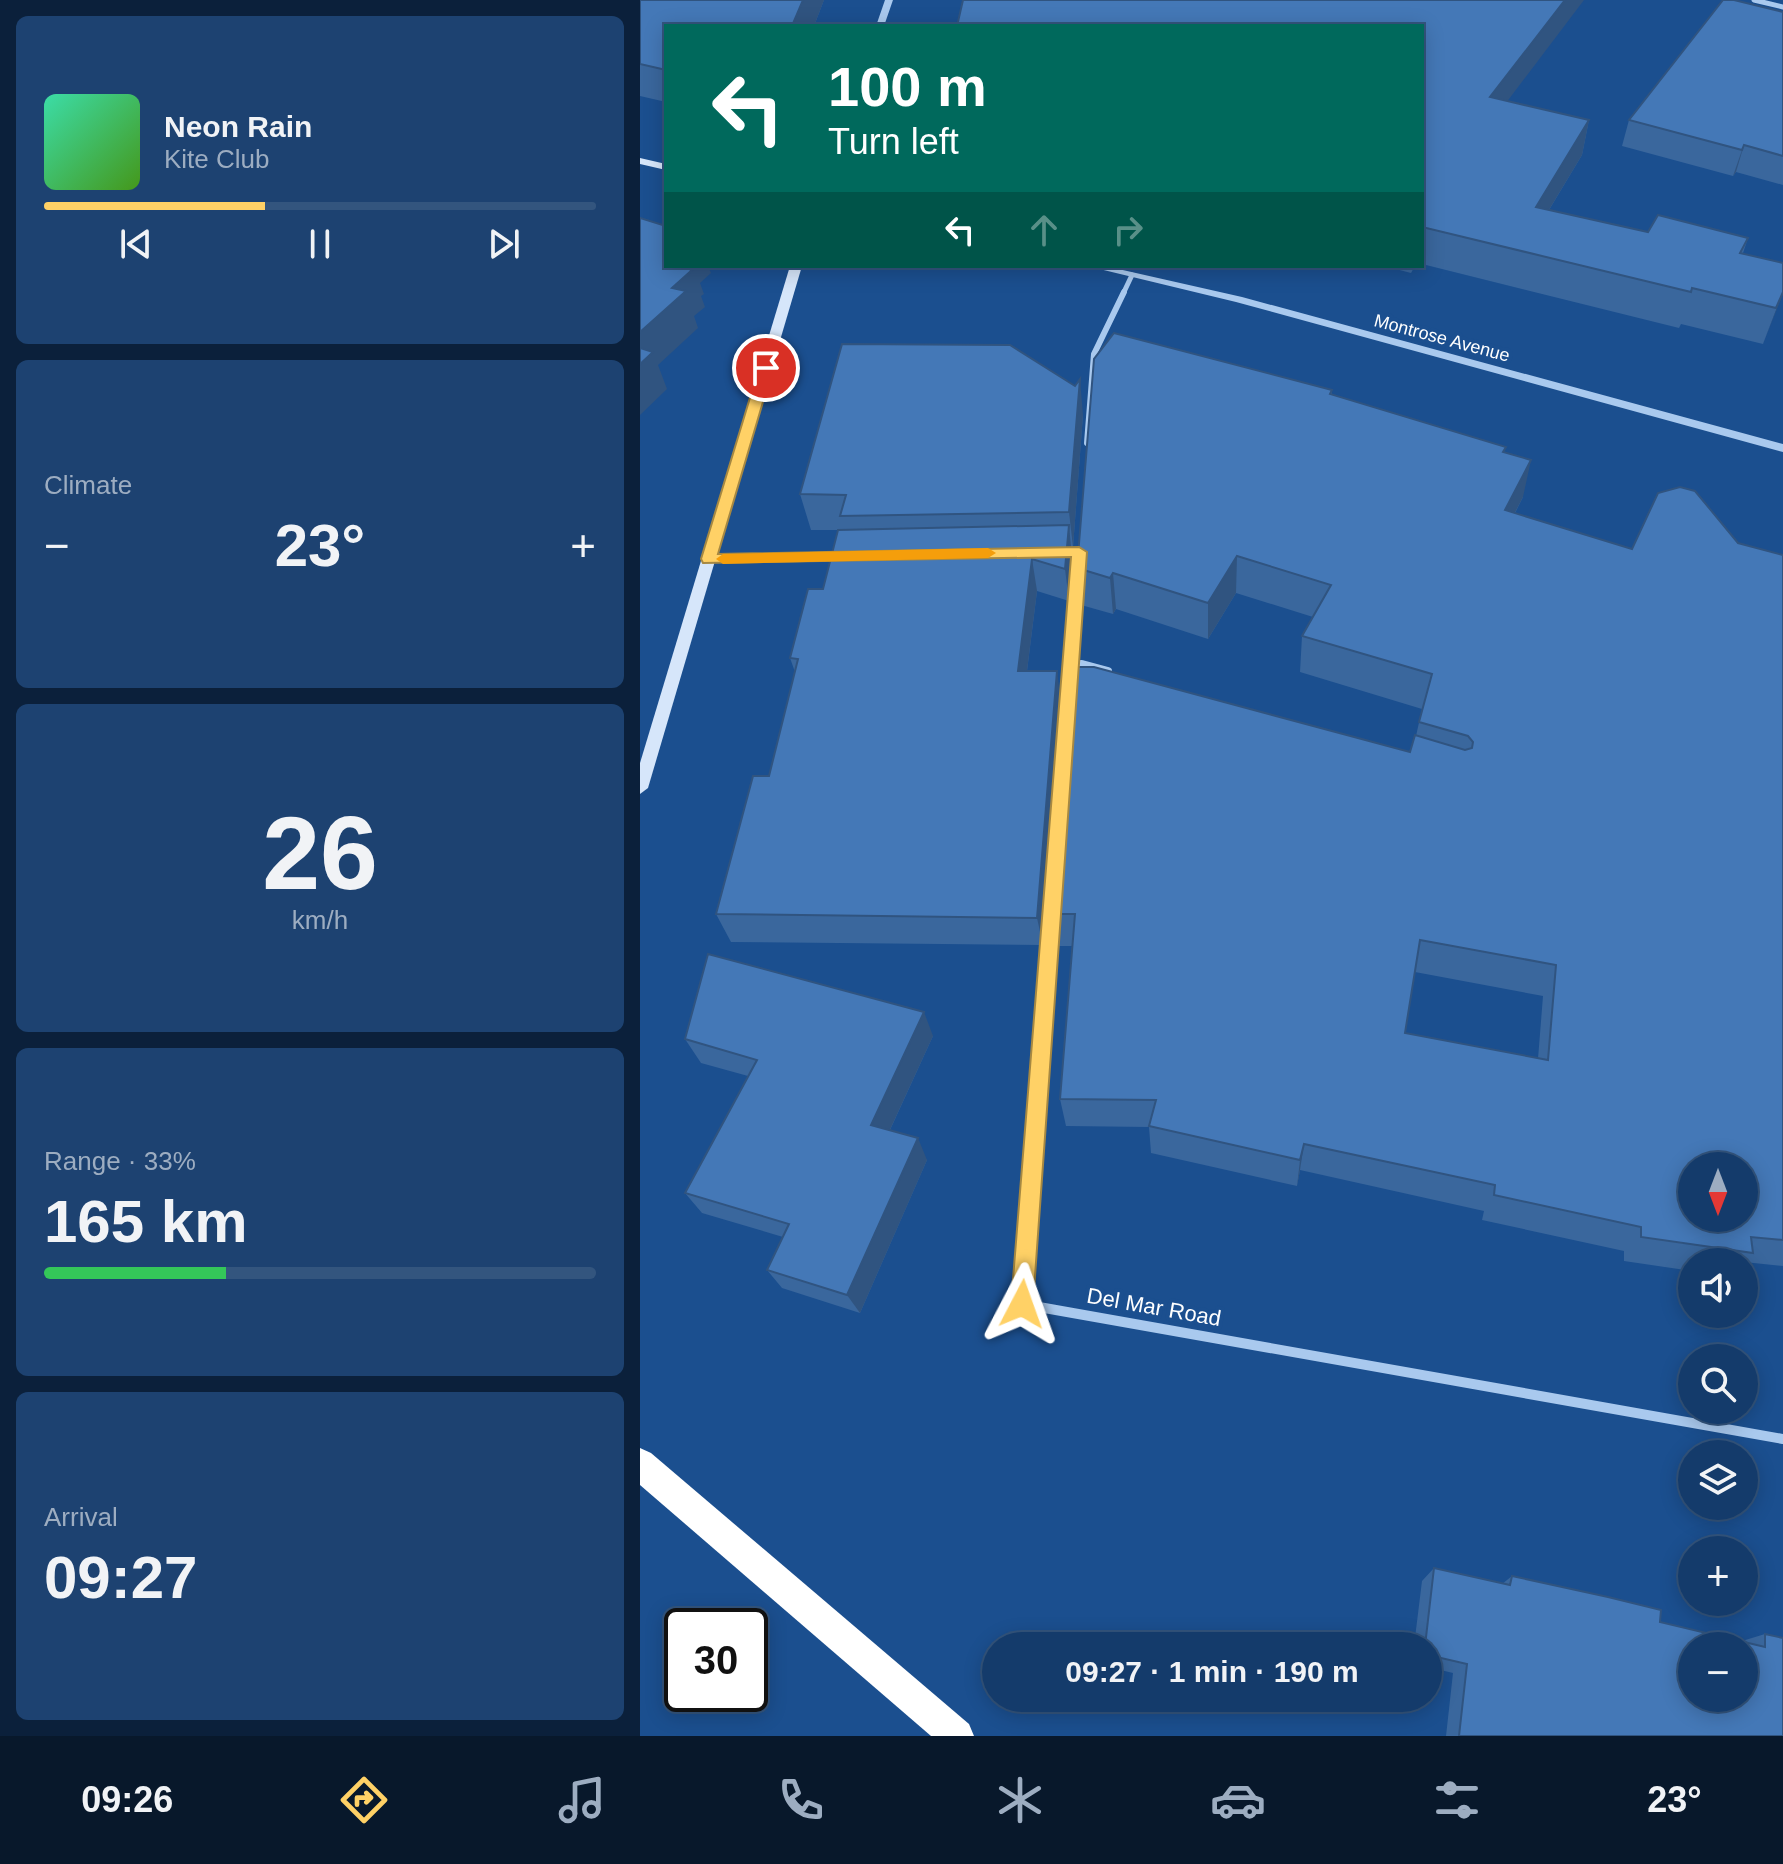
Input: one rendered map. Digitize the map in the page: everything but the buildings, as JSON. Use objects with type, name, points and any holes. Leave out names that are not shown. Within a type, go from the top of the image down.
[{"type":"highway","points":[[640,1464],[957,1736]]},
{"type":"main road","points":[[640,161],[664,167]]},
{"type":"main road","points":[[640,788],[795,268]]},
{"type":"street","points":[[881,24],[889,0]]},
{"type":"street","points":[[1754,0],[1781,4]]},
{"type":"street","name":"Montrose Avenue","points":[[1101,268],[1238,299],[1783,448]]},
{"type":"street","points":[[1087,450],[1094,354],[1132,275]]},
{"type":"street","points":[[1054,878],[1079,552]]},
{"type":"street","points":[[1070,660],[1115,673]]},
{"type":"street","name":"Del Mar Road","points":[[1053,894],[1022,1304],[1783,1439]]},
{"type":"lane","points":[[708,559],[851,555]]},
{"type":"slow traffic","points":[[723,559],[988,553]]},
{"type":"route","points":[[766,368],[708,559],[1079,552],[1022,1304]]}]
